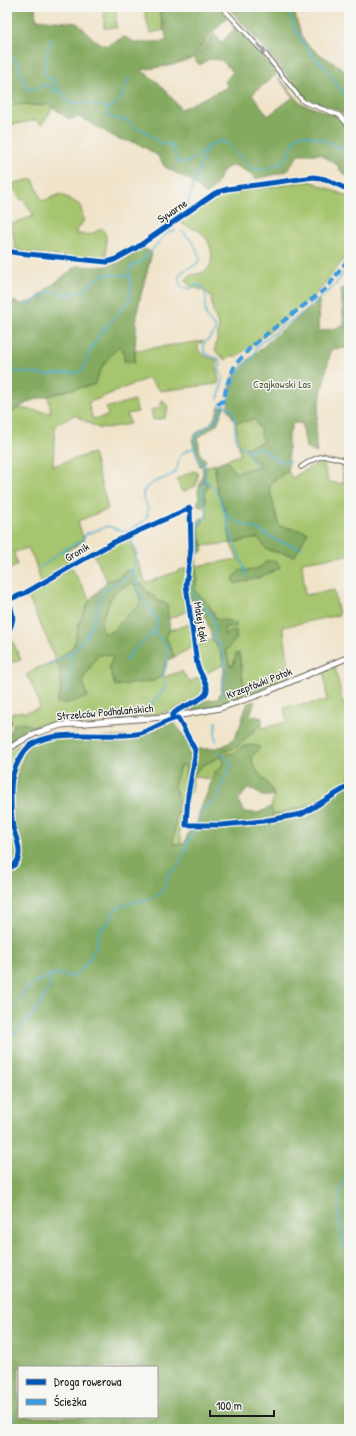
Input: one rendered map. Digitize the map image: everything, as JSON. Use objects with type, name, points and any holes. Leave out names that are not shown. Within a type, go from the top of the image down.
[{"type":"main road","name":"Krzeptówki Potok","points":[[163,717],[208,711],[245,700],[349,657]]},
{"type":"main road","name":"Strzelców Podhalańskich","points":[[7,750],[36,733],[61,725],[163,717]]},
{"type":"street","points":[[222,7],[266,55],[304,102],[339,114],[349,126]]},
{"type":"street","name":"Sywarne","points":[[7,251],[107,262],[114,260],[136,248],[214,193],[227,189],[314,177],[325,179],[349,190]]},
{"type":"street","points":[[301,467],[313,459],[324,456],[335,457],[349,462]]},
{"type":"street","name":"Gronik","points":[[7,634],[13,623],[13,617],[8,600],[45,582],[114,542],[190,508]]},
{"type":"street","name":"Małej Łąki","points":[[172,716],[174,712],[198,700],[206,694],[207,691],[207,686],[198,671],[187,597],[186,576],[191,548],[190,508]]},
{"type":"street","points":[[7,719],[9,723],[7,729]]},
{"type":"green space","points":[[7,7],[35,7],[36,19],[77,23],[95,40],[106,46],[124,37],[137,43],[167,41],[160,12],[167,7],[219,7],[228,16],[212,33],[193,58],[173,65],[141,70],[160,84],[181,109],[228,87],[225,81],[233,72],[221,60],[209,59],[200,65],[194,59],[214,34],[222,42],[235,28],[230,23],[232,21],[277,74],[252,94],[268,116],[293,97],[279,78],[300,102],[335,115],[349,130],[349,178],[339,169],[339,166],[320,154],[299,154],[287,171],[254,179],[252,174],[234,165],[224,169],[214,188],[207,195],[189,180],[165,167],[157,155],[137,143],[118,139],[86,120],[78,117],[69,119],[48,104],[14,105],[7,82]]},
{"type":"green space","points":[[104,7],[116,7],[116,28],[104,28]]},
{"type":"green space","points":[[149,7],[165,7],[159,12],[164,30],[150,33],[144,10],[150,9]]},
{"type":"green space","points":[[228,7],[293,7],[300,31],[306,43],[316,52],[339,66],[349,75],[349,120],[345,115],[335,109],[305,98],[266,50]]},
{"type":"green space","points":[[22,104],[39,106],[48,104],[53,108],[42,124],[36,120],[7,126],[7,106]]},
{"type":"green space","points":[[33,179],[42,201],[61,194],[80,205],[84,220],[75,233],[89,234],[102,228],[106,235],[106,258],[77,258],[16,250],[11,224],[34,216],[24,200],[21,200],[13,188],[9,185]]},
{"type":"green space","points":[[310,181],[349,197],[349,252],[320,290],[290,316],[237,356],[230,356],[226,360],[215,350],[219,327],[213,311],[211,298],[207,292],[190,286],[185,281],[189,276],[204,272],[208,268],[212,257],[210,245],[199,231],[182,224],[181,220],[221,194]]},
{"type":"green space","points":[[143,248],[152,253],[137,313],[134,363],[124,361],[123,349],[120,346],[104,364],[94,385],[68,390],[30,401],[12,412],[7,423],[7,314],[10,300],[21,304],[34,301],[77,266],[97,267],[112,265],[119,263]]},
{"type":"green space","name":"Czajkowski Las","points":[[349,287],[349,348],[331,349],[316,428],[317,453],[306,448],[302,423],[293,423],[288,438],[288,471],[270,483],[270,491],[279,526],[308,532],[295,556],[267,550],[258,538],[231,543],[225,509],[219,496],[216,483],[215,464],[226,460],[236,473],[255,467],[261,463],[251,459],[245,448],[263,442],[255,419],[236,423],[228,409],[229,391],[234,376],[247,361],[319,300],[318,332],[344,326],[341,289]]},
{"type":"green space","points":[[204,341],[198,345],[198,349],[204,355],[217,360],[216,368],[219,380],[217,384],[160,391],[148,378],[88,403],[93,419],[108,416],[106,408],[134,400],[138,412],[127,414],[130,424],[106,428],[101,427],[100,429],[74,415],[57,423],[55,427],[53,466],[93,453],[108,509],[78,521],[84,541],[67,551],[74,564],[41,583],[34,559],[28,548],[14,552],[17,566],[7,570],[7,423],[12,412],[19,408],[51,413],[48,396],[94,385],[104,363],[120,346],[134,363],[136,350]]},
{"type":"green space","points":[[162,399],[168,407],[165,418],[153,420],[151,410],[160,408]]},
{"type":"green space","points":[[219,406],[224,407],[217,424],[198,438],[200,454],[206,460],[202,466],[200,466],[192,440],[195,434],[212,421]]},
{"type":"green space","points":[[255,419],[263,442],[245,448],[261,463],[255,467],[236,473],[226,460],[240,455],[236,423]]},
{"type":"green space","points":[[323,458],[329,482],[343,484],[342,461],[349,465],[349,555],[302,562],[305,595],[334,590],[339,615],[283,627],[291,678],[278,684],[275,680],[245,692],[239,653],[236,654],[233,665],[230,666],[226,650],[236,639],[236,630],[224,635],[225,627],[216,619],[208,603],[194,591],[197,579],[196,566],[238,559],[230,543],[203,546],[199,526],[207,517],[202,484],[207,469],[206,467],[215,464],[216,483],[219,496],[225,509],[231,543],[258,538],[301,543],[307,532],[279,526],[270,491],[270,483],[288,471],[292,478],[316,464]]},
{"type":"green space","points":[[205,466],[207,469],[203,484],[206,482],[208,486],[205,493],[206,503],[201,508],[197,504],[199,500],[198,491],[203,473],[202,468]]},
{"type":"green space","points":[[193,471],[197,472],[198,475],[196,486],[182,492],[176,479]]},
{"type":"green space","points":[[202,517],[204,522],[199,526],[199,529],[203,550],[200,553],[196,553],[194,525]]},
{"type":"green space","points":[[129,538],[146,583],[186,568],[185,589],[188,611],[168,619],[167,605],[157,601],[142,584],[138,585],[125,571],[120,577],[107,581],[94,555],[115,543]]},
{"type":"green space","points":[[192,557],[196,558],[197,579],[195,591],[208,603],[216,619],[236,622],[236,627],[225,627],[224,635],[236,630],[236,639],[226,651],[230,666],[233,665],[236,654],[239,653],[245,691],[276,680],[278,684],[232,702],[178,713],[179,711],[201,701],[218,699],[221,691],[224,671],[222,655],[212,639],[202,609],[188,597],[189,568]]},
{"type":"green space","points":[[266,561],[277,561],[280,568],[258,578],[235,584],[233,578],[240,570],[254,570]]},
{"type":"green space","points":[[72,568],[90,600],[79,623],[74,646],[56,661],[60,668],[61,691],[56,703],[88,696],[85,691],[83,679],[98,655],[107,654],[153,681],[162,676],[164,677],[182,671],[189,682],[199,677],[204,687],[203,695],[196,700],[176,709],[156,715],[83,719],[52,724],[47,723],[36,726],[20,723],[15,724],[13,727],[7,715],[22,711],[23,713],[40,708],[34,689],[26,675],[39,667],[55,661],[48,641],[28,597],[28,593]]},
{"type":"green space","points":[[130,569],[134,571],[138,584],[142,584],[157,601],[167,605],[170,630],[166,637],[174,657],[167,661],[162,676],[153,681],[115,686],[109,667],[113,657],[107,654],[98,655],[83,679],[85,691],[88,697],[68,703],[56,703],[61,691],[60,668],[55,662],[74,646],[79,623],[90,600],[107,581],[120,577],[125,571]],"holes":[[[133,582],[140,597],[139,606],[126,616],[112,632],[103,633],[101,621],[110,600],[117,590]]]},
{"type":"green space","points":[[133,582],[140,597],[139,606],[126,616],[112,632],[103,633],[101,621],[110,600],[117,590]]},
{"type":"green space","points":[[190,624],[194,646],[174,657],[166,637],[170,630]]},
{"type":"green space","points":[[9,633],[21,660],[7,663],[7,637]]},
{"type":"green space","points":[[212,639],[221,652],[223,665],[202,675],[196,645]]},
{"type":"green space","points":[[335,666],[343,704],[349,704],[349,785],[322,799],[273,815],[271,807],[274,796],[271,788],[257,772],[252,764],[251,757],[243,746],[215,772],[212,780],[193,776],[201,766],[220,757],[223,752],[237,747],[262,724],[262,728],[287,722],[284,707],[327,701],[324,671]]},
{"type":"green space","points":[[255,701],[250,715],[262,718],[262,724],[237,747],[223,752],[220,757],[201,766],[193,776],[190,793],[185,793],[186,766],[180,765],[174,786],[178,799],[173,844],[184,844],[190,829],[196,829],[200,809],[215,772],[224,764],[222,757],[229,753],[233,754],[243,746],[256,745],[260,748],[251,757],[256,769],[269,785],[274,796],[262,796],[254,790],[247,789],[238,801],[244,812],[258,813],[271,807],[273,815],[312,803],[349,785],[349,1429],[7,1429],[7,871],[18,864],[21,851],[13,819],[17,778],[30,740],[52,732],[55,735],[77,737],[132,737],[146,734],[174,722],[193,749],[206,749],[224,746],[234,739],[248,703]]},
{"type":"green space","points":[[18,722],[34,726],[52,724],[29,733],[7,747],[9,733],[12,727]]},
{"type":"green space","points":[[30,740],[19,771],[13,819],[21,851],[18,864],[7,871],[7,755],[14,748]]},
{"type":"green space","points":[[181,764],[186,766],[185,793],[187,793],[184,827],[179,830],[179,835],[182,839],[181,844],[173,844],[178,799],[174,786]]},
{"type":"waterway","points":[[288,7],[293,24],[306,48],[325,67],[349,101]]},
{"type":"waterway","points":[[51,39],[44,75],[55,81],[61,91]]},
{"type":"waterway","points":[[7,58],[13,58],[16,60],[25,86],[29,90],[49,84],[54,91],[62,92],[68,102],[100,105],[108,108],[108,116],[111,118],[125,120],[137,128],[145,131],[161,144],[173,146],[177,162],[182,163],[190,161],[197,157],[206,148]]},
{"type":"waterway","points":[[109,108],[120,100],[129,78]]},
{"type":"waterway","points":[[342,149],[349,131]]},
{"type":"waterway","points":[[7,370],[46,375],[80,372],[84,368],[90,351],[100,334],[129,301],[131,287],[129,270],[133,265],[140,263],[169,231],[169,220],[187,207],[195,179],[208,146],[221,141],[227,143],[251,168],[264,170],[281,163],[289,155],[295,138],[301,135],[312,136],[327,141],[341,148],[349,155]]},
{"type":"waterway","points":[[169,231],[175,231]]},
{"type":"waterway","points":[[182,231],[193,242],[200,259],[195,266],[186,269],[181,273],[179,282],[181,287],[190,289],[197,285],[202,286],[206,295],[205,310],[210,322],[216,328],[214,333],[203,345],[205,353],[218,358],[221,363],[219,369],[223,379],[218,399]]},
{"type":"waterway","points":[[223,405],[229,398],[236,376],[242,367],[251,360],[256,348],[262,341],[275,333],[282,326],[293,320],[323,296],[335,285],[349,266]]},
{"type":"waterway","points":[[27,305],[50,291],[69,295],[86,289],[94,280],[105,274],[129,276]]},
{"type":"waterway","points":[[220,404],[219,415],[216,420],[193,439],[198,459],[207,468],[202,494],[207,513],[205,518],[195,526],[200,546],[192,564],[190,576],[191,587],[194,595],[209,611],[212,618],[215,626],[214,637],[224,658],[225,679],[221,695]]},
{"type":"waterway","points":[[223,405],[231,409],[234,415],[236,442],[247,450],[256,468]]},
{"type":"waterway","points":[[40,568],[62,551],[82,540],[86,534],[108,526],[125,532],[144,521],[148,514],[148,508],[143,495],[145,489],[152,483],[174,473],[178,467],[178,460],[182,453],[195,448]]},
{"type":"waterway","points":[[248,450],[262,448],[278,460],[290,462]]},
{"type":"waterway","points":[[205,479],[216,491],[222,504],[233,540],[247,575]]},
{"type":"waterway","points":[[224,512],[237,522],[257,529],[278,541],[302,548]]},
{"type":"waterway","points":[[126,661],[133,651],[151,635],[157,624],[157,619],[143,600],[133,568],[137,554],[131,539],[139,535],[138,527]]},
{"type":"waterway","points":[[42,667],[61,659],[81,643],[91,627],[102,593],[129,575],[133,568]]},
{"type":"waterway","points":[[145,712],[167,686],[163,678],[167,663],[168,646],[153,632]]},
{"type":"waterway","points":[[68,693],[72,653]]},
{"type":"waterway","points":[[216,722],[216,741]]},
{"type":"waterway","points":[[7,1011],[31,985],[53,974],[72,977],[75,975],[92,954],[97,943],[100,930],[108,923],[116,909],[127,904],[154,897],[160,893],[165,886],[168,873],[179,865],[192,832],[204,808],[218,798],[222,784],[231,765],[220,752]]},
{"type":"waterway","points":[[7,839],[12,838]]},
{"type":"waterway","points":[[7,1039],[15,1033],[35,1011],[46,993],[53,974]]},
{"type":"waterway","points":[[349,1170],[342,1185],[339,1198],[342,1243],[349,1260]]},
{"type":"waterway","points":[[7,1331],[7,1337]]},
{"type":"waterway","points":[[7,1365],[11,1387],[7,1410],[13,1414],[14,1429]]},
{"type":"waterway","points":[[7,1424],[13,1414]]},
{"type":"marked path","points":[[217,404],[223,401],[228,382],[235,365],[251,347],[327,288],[349,258]]},
{"type":"cycle path","points":[[7,251],[107,262],[114,260],[136,248],[215,193],[227,189],[314,177],[325,179],[349,190]]},
{"type":"cycle path","points":[[7,634],[13,617],[8,600],[25,593],[114,542],[190,508],[191,548],[186,585],[197,664],[207,687],[207,692],[199,700],[180,709],[172,716]]},
{"type":"cycle path","points":[[7,869],[16,863],[19,854],[11,810],[12,779],[22,755],[31,745],[41,740],[67,735],[136,734],[142,733],[178,718],[195,750],[188,795],[186,825],[222,825],[263,821],[302,814],[349,786]]}]
